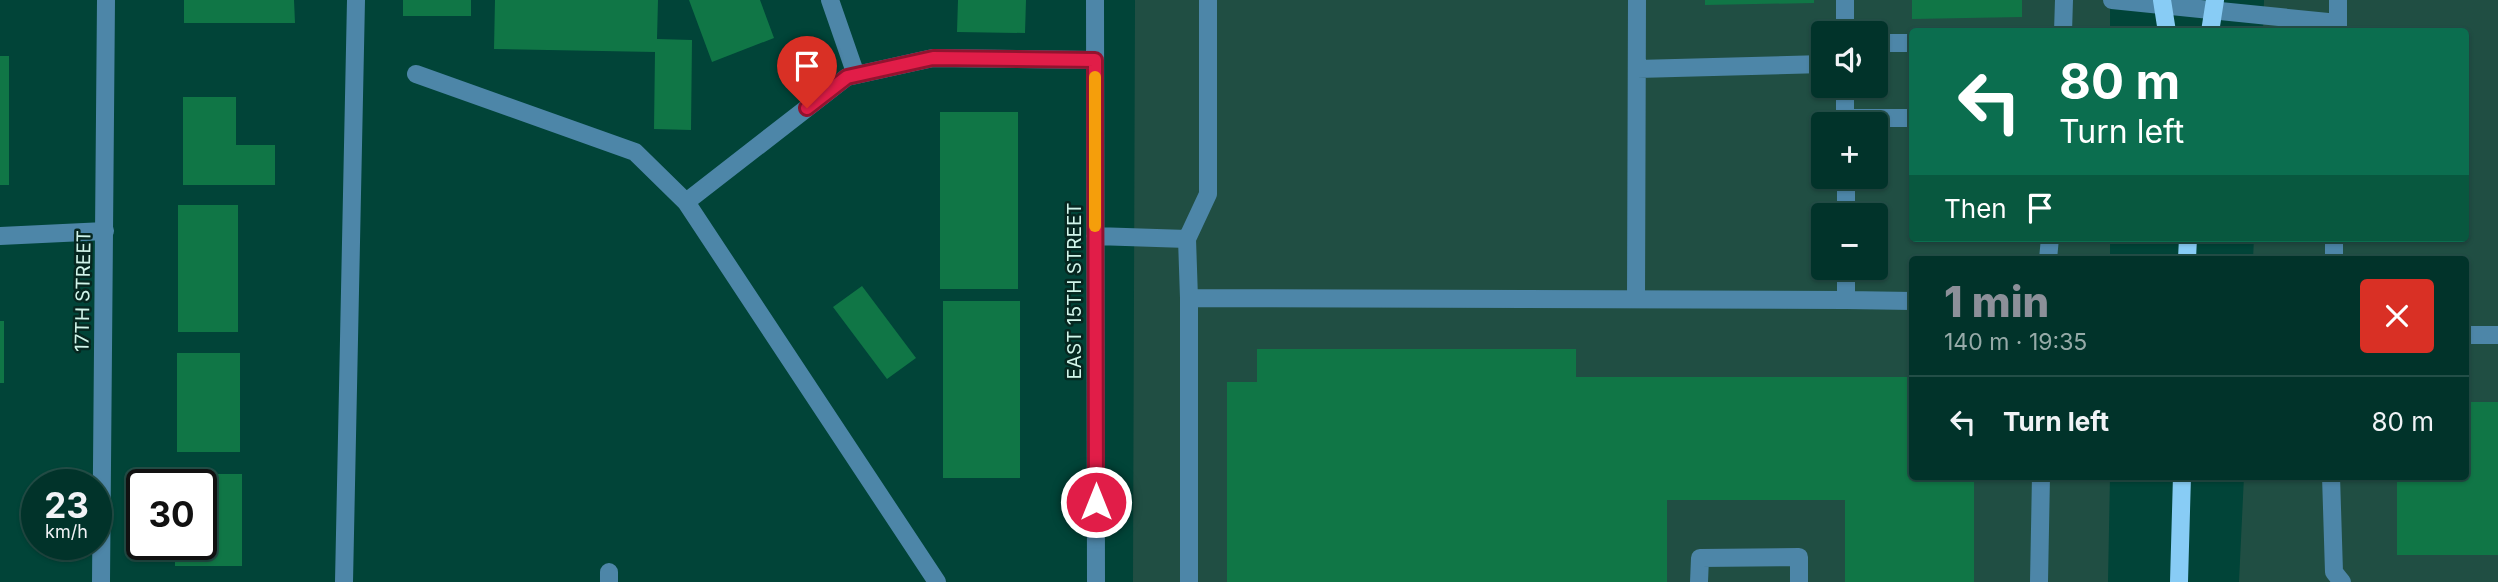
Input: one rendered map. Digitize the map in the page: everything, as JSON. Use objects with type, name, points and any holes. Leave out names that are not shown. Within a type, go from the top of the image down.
[{"type":"main road","points":[[2162,3],[2166,28]]},
{"type":"main road","points":[[2211,28],[2214,5]]},
{"type":"main road","points":[[2179,582],[2182,480]]},
{"type":"street","name":"17TH STREET","points":[[101,582],[106,0]]},
{"type":"street","points":[[344,582],[356,0]]},
{"type":"street","points":[[830,0],[856,75]]},
{"type":"street","name":"EAST 15TH STREET","points":[[1095,0],[1096,582]]},
{"type":"street","points":[[1189,582],[1187,239],[1208,194],[1208,0]]},
{"type":"street","points":[[1636,299],[1637,0]]},
{"type":"street","points":[[1845,0],[1845,21]]},
{"type":"street","points":[[2063,28],[2064,0]]},
{"type":"street","points":[[2112,0],[2214,5],[2338,27],[2338,0]]},
{"type":"street","points":[[1888,43],[1909,43]]},
{"type":"street","points":[[686,202],[847,77],[933,58],[1095,60]]},
{"type":"street","points":[[1637,69],[1811,64]]},
{"type":"street","points":[[416,74],[635,152],[686,202],[937,582]]},
{"type":"street","points":[[1888,119],[1909,118]]},
{"type":"street","points":[[0,236],[105,231]]},
{"type":"street","points":[[1095,236],[1187,239]]},
{"type":"street","points":[[1846,280],[1846,300]]},
{"type":"street","points":[[1189,298],[1909,300]]},
{"type":"street","points":[[2469,335],[2498,335]]},
{"type":"street","points":[[2039,582],[2041,480]]},
{"type":"street","points":[[2331,480],[2334,572],[2342,582]]},
{"type":"street","points":[[1699,582],[1700,558],[1799,557],[1799,582]]},
{"type":"shaded area","points":[[1135,0],[2110,0],[2110,28],[1909,28],[1909,242],[2110,242],[2110,256],[1909,256],[1909,480],[2110,480],[2108,582],[1133,582]]},
{"type":"shaded area","points":[[2264,0],[2498,0],[2498,582],[2239,582],[2244,480],[2469,480],[2469,256],[2253,256],[2254,242],[2469,242],[2469,28],[2263,28]]},
{"type":"building","points":[[184,0],[294,0],[295,23],[184,23]]},
{"type":"building","points":[[403,0],[471,0],[471,16],[403,16]]},
{"type":"building","points":[[495,0],[658,0],[657,39],[692,40],[691,130],[654,129],[655,52],[494,49]]},
{"type":"building","points":[[689,0],[760,0],[774,38],[712,62]]},
{"type":"building","points":[[958,0],[1026,0],[1025,33],[957,32]]},
{"type":"building","points":[[1705,0],[1814,0],[1814,3],[1705,5]]},
{"type":"building","points":[[1912,0],[2022,0],[2022,17],[1912,19]]},
{"type":"building","points":[[0,56],[9,56],[9,185],[0,185]]},
{"type":"building","points":[[183,97],[236,97],[236,145],[275,145],[275,185],[183,185]]},
{"type":"building","points":[[940,112],[1018,112],[1018,289],[940,289]]},
{"type":"building","points":[[178,205],[238,205],[238,332],[178,332]]},
{"type":"building","points":[[862,286],[916,358],[887,379],[833,307]]},
{"type":"building","points":[[943,301],[1020,301],[1020,478],[943,478]]},
{"type":"building","points":[[0,321],[4,321],[4,383],[0,383]]},
{"type":"building","points":[[1257,349],[1576,349],[1576,377],[1909,377],[1909,480],[1974,480],[1974,582],[1845,582],[1845,500],[1667,500],[1667,582],[1227,582],[1227,382],[1257,382]]},
{"type":"building","points":[[177,353],[240,353],[240,452],[177,452]]},
{"type":"building","points":[[2469,402],[2498,402],[2498,555],[2397,555],[2397,480],[2469,480]]},
{"type":"building","points":[[217,474],[242,474],[242,566],[175,566],[175,560],[217,560]]},
{"type":"slow traffic","points":[[1095,77],[1095,226]]},
{"type":"route","points":[[807,108],[847,77],[933,58],[1095,60],[1096,502]]}]
